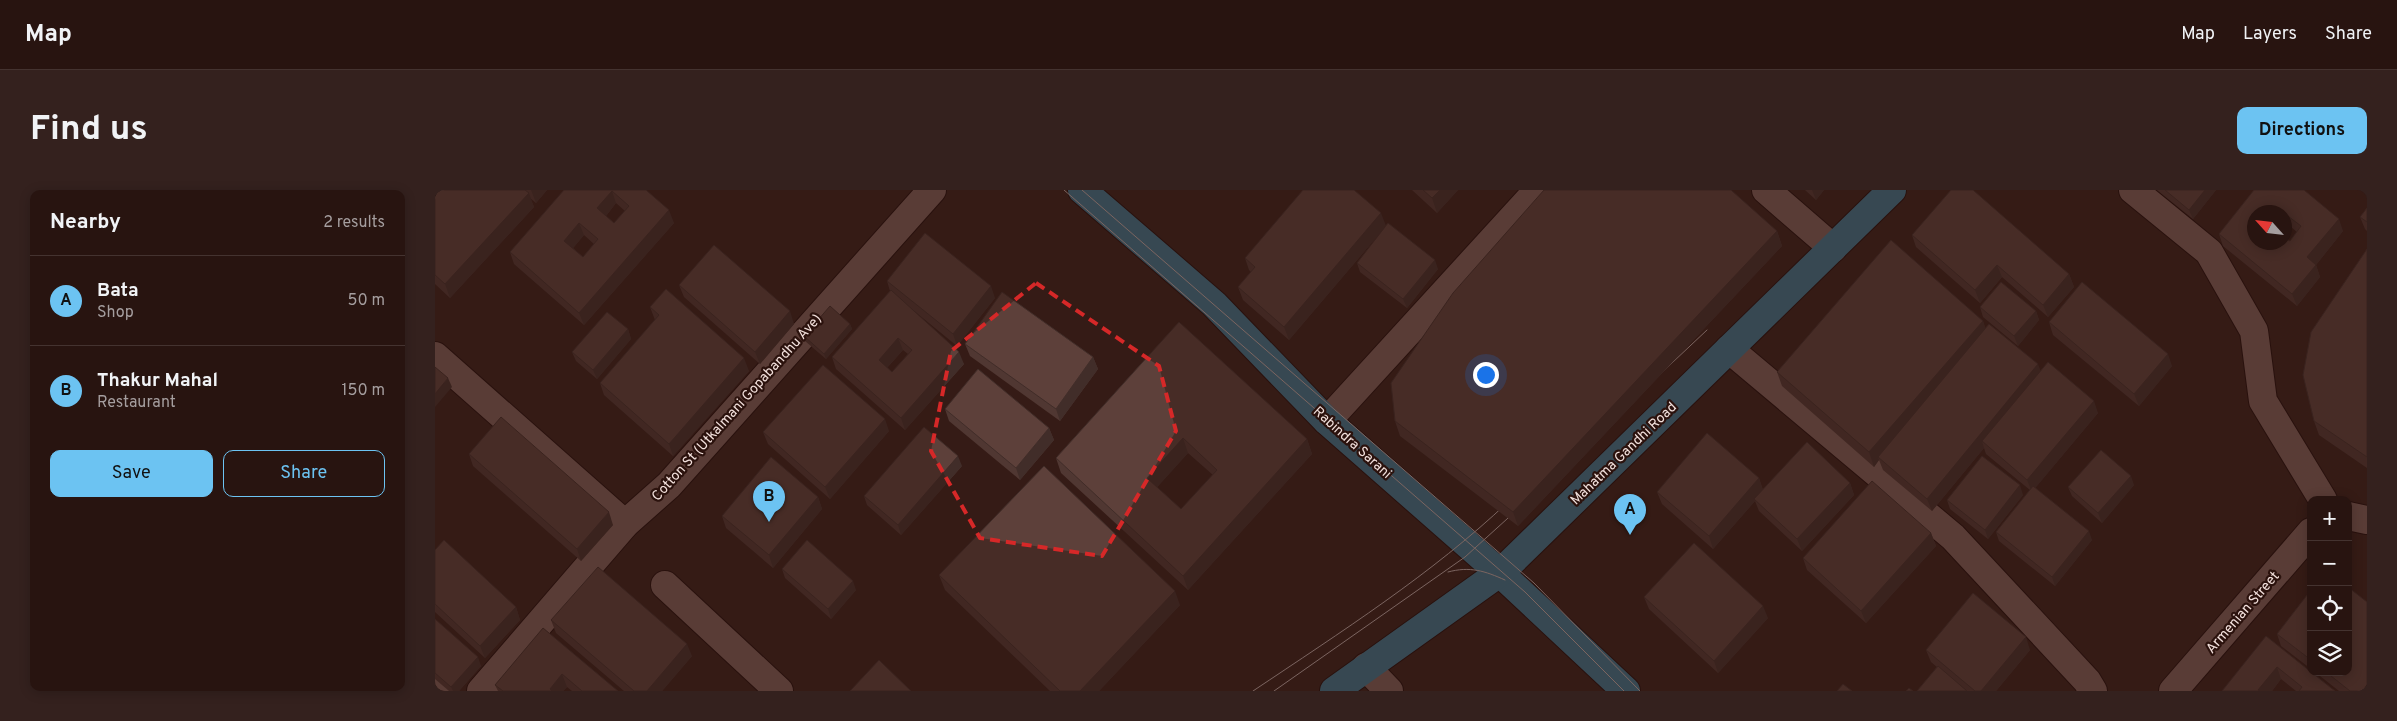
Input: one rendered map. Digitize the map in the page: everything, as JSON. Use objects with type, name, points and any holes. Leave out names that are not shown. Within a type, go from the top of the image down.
[{"type":"main road","name":"Rabindra Sarani","points":[[1083,190],[1214,304],[1327,421],[1500,573],[1626,691]]},
{"type":"main road","name":"Mahatma Gandhi Road","points":[[1334,691],[1500,573],[1892,190]]},
{"type":"street","name":"Cotton St (Utkalmani Gopabandhu Ave)","points":[[481,691],[625,524],[669,485],[932,190]]},
{"type":"street","points":[[1327,421],[1538,190]]},
{"type":"street","points":[[1766,190],[1833,248]]},
{"type":"street","points":[[2133,190],[2215,244],[2254,331],[2263,401],[2321,496]]},
{"type":"street","points":[[1729,349],[1953,537],[2087,681],[2093,691]]},
{"type":"street","points":[[435,356],[625,524]]},
{"type":"street","points":[[2352,517],[2367,520]]},
{"type":"street","name":"Armenian Street","points":[[2173,691],[2307,537]]},
{"type":"street","points":[[665,585],[779,691]]},
{"type":"street","points":[[1367,667],[1389,691]]},
{"type":"street","points":[[435,686],[440,691]]},
{"type":"highlighted area","points":[[1036,283],[1159,366],[1176,431],[1102,556],[980,538],[931,451],[951,351]]},
{"type":"building","points":[[435,190],[525,190],[529,193],[445,284],[435,275]]},
{"type":"building","points":[[564,190],[646,190],[669,210],[579,313],[510,252]],"holes":[[[612,191],[629,206],[614,223],[597,208]],[[579,223],[598,239],[583,257],[564,241]]]},
{"type":"building","points":[[1303,190],[1354,190],[1381,213],[1284,327],[1238,287],[1255,267],[1245,258]]},
{"type":"building","points":[[1423,190],[1440,190],[1432,198]]},
{"type":"building","points":[[1544,190],[1731,190],[1777,231],[1513,512],[1395,421],[1391,383],[1453,293]]},
{"type":"building","points":[[1951,190],[1973,190],[2069,274],[2043,305],[1997,265],[1975,290],[1912,235]]},
{"type":"building","points":[[2165,190],[2205,190],[2189,210]]},
{"type":"building","points":[[2254,190],[2304,190],[2339,219],[2307,257],[2316,265],[2292,294],[2219,234]]},
{"type":"building","points":[[2367,208],[2367,222],[2360,217]]},
{"type":"building","points":[[1388,223],[1435,260],[1403,299],[1357,263]]},
{"type":"building","points":[[925,233],[991,286],[953,334],[887,281]]},
{"type":"building","points":[[1891,240],[1983,321],[1869,452],[1777,372]]},
{"type":"building","points":[[714,245],[790,311],[755,352],[679,285]]},
{"type":"building","points":[[2367,249],[2367,457],[2314,421],[2303,375],[2311,332]]},
{"type":"building","points":[[2001,282],[2036,311],[2014,336],[1980,307]]},
{"type":"building","points":[[2082,282],[2168,354],[2134,394],[2049,322]]},
{"type":"building","points":[[666,289],[744,358],[669,444],[600,383],[659,315],[650,307]]},
{"type":"building","points":[[891,290],[959,352],[901,418],[832,357]],"holes":[[[898,338],[912,350],[892,372],[879,360]]]},
{"type":"building","points":[[1002,292],[1093,357],[1056,409],[965,344]]},
{"type":"building","points":[[830,306],[850,324],[824,354],[804,336]]},
{"type":"building","points":[[607,312],[628,329],[593,370],[572,352]]},
{"type":"building","points":[[1179,322],[1307,439],[1183,576],[1056,458]],"holes":[[[1183,438],[1217,470],[1181,509],[1147,478]]]},
{"type":"building","points":[[1989,324],[2038,364],[1927,499],[1878,457]]},
{"type":"building","points":[[2048,362],[2094,401],[2027,480],[1982,441]]},
{"type":"building","points":[[823,365],[885,419],[825,487],[763,432]]},
{"type":"building","points":[[435,367],[448,378],[435,394]]},
{"type":"building","points":[[978,369],[1049,428],[1016,468],[945,409]]},
{"type":"building","points":[[501,417],[609,512],[577,549],[469,454]]},
{"type":"building","points":[[924,427],[958,456],[898,525],[864,496]]},
{"type":"building","points":[[1707,433],[1759,478],[1709,536],[1657,492]]},
{"type":"building","points":[[1807,442],[1850,483],[1797,539],[1754,499]]},
{"type":"building","points":[[2101,450],[2131,476],[2098,513],[2068,487]]},
{"type":"building","points":[[1982,456],[2020,485],[1985,530],[1947,500]]},
{"type":"building","points":[[771,457],[818,497],[769,555],[722,516]]},
{"type":"building","points":[[1044,466],[1175,591],[1080,691],[1060,691],[939,575]]},
{"type":"building","points":[[1872,481],[1931,533],[1861,611],[1803,558]]},
{"type":"building","points":[[2033,486],[2089,531],[2052,577],[1996,532]]},
{"type":"building","points":[[444,540],[516,607],[480,646],[435,604],[435,550]]},
{"type":"building","points":[[807,540],[853,581],[828,609],[782,569]]},
{"type":"building","points":[[1694,543],[1763,606],[1714,661],[1644,597]]},
{"type":"building","points":[[598,567],[687,644],[647,691],[634,691],[551,620]]},
{"type":"building","points":[[2352,590],[2367,602],[2367,691],[2350,691],[2331,676],[2352,676]]},
{"type":"building","points":[[1973,593],[2026,637],[1981,691],[1975,691],[1926,650]]},
{"type":"building","points":[[2307,595],[2307,657],[2277,634]]},
{"type":"building","points":[[435,619],[478,657],[451,687],[435,673]]},
{"type":"building","points":[[543,628],[618,691],[582,691],[562,674],[550,689],[552,691],[503,691],[495,685]]},
{"type":"building","points":[[2266,636],[2307,669],[2307,676],[2316,676],[2335,691],[2299,691],[2302,687],[2277,667],[2258,690],[2260,691],[2222,691]]},
{"type":"building","points":[[879,660],[911,691],[850,691]]},
{"type":"building","points":[[1938,666],[1967,691],[1917,691]]},
{"type":"building","points":[[1843,684],[1852,691],[1837,691]]},
{"type":"tram line","points":[[1064,190],[1525,592],[1624,691]]},
{"type":"tram line","points":[[1082,190],[1534,583],[1640,691]]},
{"type":"tram line","points":[[1656,378],[1707,330]]},
{"type":"tram line","points":[[1253,691],[1417,578],[1508,502]]},
{"type":"tram line","points":[[1274,691],[1465,557],[1518,509]]},
{"type":"tram line","points":[[1448,572],[1463,569],[1477,570],[1505,580]]},
{"type":"place","name":"Thakur Mahal","points":[[769,522]]},
{"type":"place","name":"Bata","points":[[1630,535]]}]
